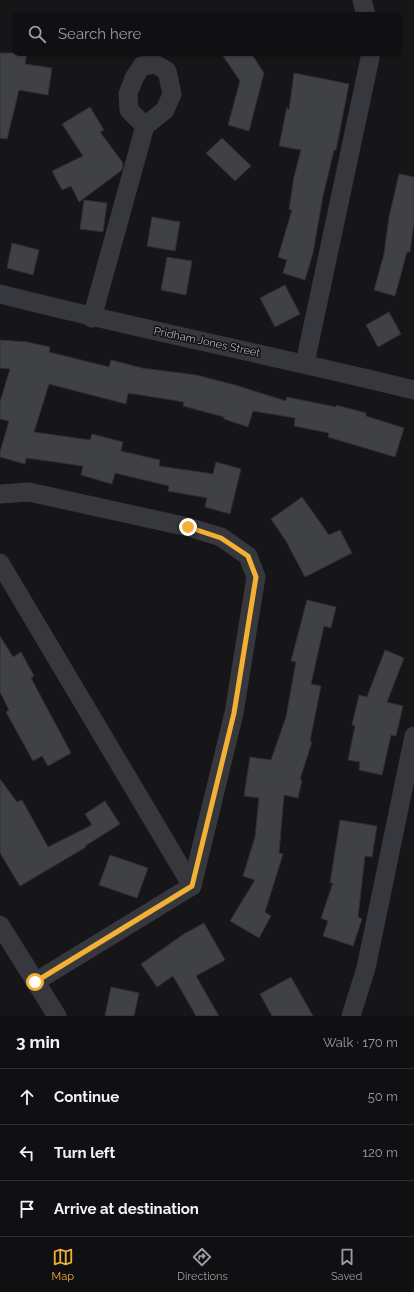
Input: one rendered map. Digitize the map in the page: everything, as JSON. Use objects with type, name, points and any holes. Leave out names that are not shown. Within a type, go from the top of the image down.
[{"type":"street","points":[[362,0],[365,12]]},
{"type":"street","points":[[305,363],[371,56]]},
{"type":"street","points":[[92,318],[145,126]]},
{"type":"street","name":"Pridham Jones Street","points":[[0,294],[92,318],[305,363],[414,390]]},
{"type":"street","points":[[0,494],[29,492],[188,527],[221,538],[248,556],[256,577],[234,713],[192,886],[35,982]]},
{"type":"street","points":[[0,563],[192,886]]},
{"type":"street","points":[[351,1016],[366,968],[414,736]]},
{"type":"street","points":[[0,925],[56,1016]]},
{"type":"building","points":[[0,53],[12,53],[12,56],[26,56],[25,64],[52,68],[48,95],[19,90],[7,139],[0,138]]},
{"type":"building","points":[[223,56],[253,56],[264,73],[249,131],[228,125],[240,81]]},
{"type":"building","points":[[294,73],[349,84],[336,150],[334,150],[323,196],[313,253],[305,280],[283,273],[287,260],[278,257],[292,210],[289,209],[294,177],[301,150],[279,146],[287,107],[289,110]]},
{"type":"building","points":[[90,107],[104,130],[100,132],[123,163],[122,170],[79,202],[71,186],[62,190],[52,171],[83,156],[62,124]]},
{"type":"building","points":[[222,138],[251,166],[235,181],[206,153]]},
{"type":"building","points":[[399,174],[414,177],[414,222],[410,252],[407,252],[395,296],[374,290],[384,254],[389,217]]},
{"type":"building","points":[[84,200],[107,203],[103,232],[80,229]]},
{"type":"building","points":[[152,217],[180,222],[175,251],[147,246]]},
{"type":"building","points":[[12,243],[39,250],[33,275],[7,268]]},
{"type":"building","points":[[167,257],[192,261],[186,295],[161,290]]},
{"type":"building","points":[[285,285],[300,314],[275,327],[260,298]]},
{"type":"building","points":[[389,312],[401,334],[378,347],[366,325]]},
{"type":"building","points":[[0,340],[27,342],[50,347],[49,352],[109,367],[111,360],[142,368],[196,375],[235,385],[286,401],[287,397],[336,407],[336,405],[366,413],[366,416],[404,428],[395,457],[328,437],[329,433],[294,426],[295,418],[253,411],[248,427],[224,419],[224,417],[183,406],[184,402],[128,393],[126,404],[49,384],[34,432],[90,440],[92,434],[123,442],[121,451],[160,460],[159,466],[213,474],[216,462],[241,469],[230,514],[205,507],[207,498],[168,491],[169,486],[115,473],[112,484],[81,475],[83,466],[26,458],[25,464],[0,457],[0,452],[9,421],[0,419],[0,402],[10,369],[0,368]]},
{"type":"building","points":[[302,497],[329,535],[340,530],[352,553],[305,577],[286,541],[271,519]]},
{"type":"building","points":[[307,600],[336,607],[331,628],[324,626],[311,684],[321,686],[310,741],[312,742],[300,779],[302,780],[298,798],[284,795],[279,853],[283,854],[265,912],[271,916],[259,938],[230,921],[255,880],[243,876],[255,837],[259,798],[244,796],[250,757],[271,760],[286,717],[296,662],[291,661]]},
{"type":"building","points":[[0,636],[13,657],[21,652],[34,676],[31,678],[71,753],[48,766],[42,756],[33,761],[6,712],[9,710],[0,692]]},
{"type":"building","points":[[385,650],[404,658],[387,702],[403,706],[396,736],[391,735],[382,775],[359,770],[360,762],[348,760],[355,726],[352,725],[359,695],[367,697]]},
{"type":"building","points":[[0,779],[17,802],[22,800],[48,847],[92,825],[85,814],[105,801],[120,824],[85,846],[86,847],[20,886],[0,853]]},
{"type":"building","points":[[340,820],[377,826],[372,857],[365,856],[358,917],[362,919],[353,946],[323,936],[328,921],[321,918],[333,883],[330,883]]},
{"type":"building","points":[[110,855],[148,868],[137,898],[99,885]]},
{"type":"building","points":[[204,923],[225,960],[196,976],[219,1016],[196,1016],[173,976],[157,987],[141,964],[184,934]]},
{"type":"building","points":[[291,977],[313,1016],[272,1016],[260,994]]},
{"type":"building","points":[[111,987],[139,993],[134,1016],[105,1016]]},
{"type":"route","points":[[35,982],[192,886],[234,713],[256,577],[248,556],[221,538],[188,527]]}]
